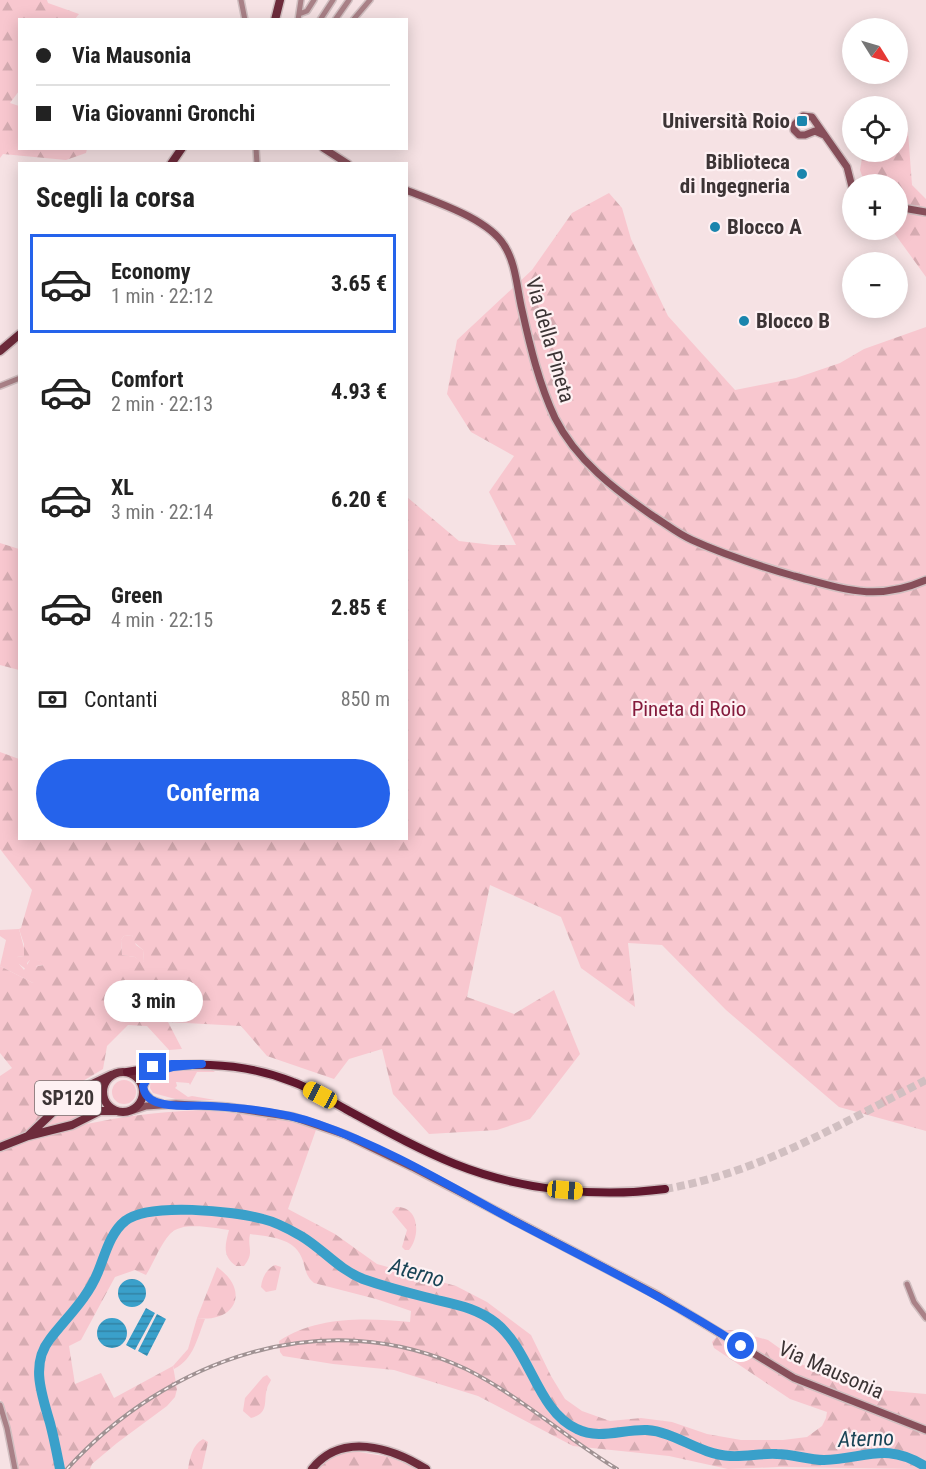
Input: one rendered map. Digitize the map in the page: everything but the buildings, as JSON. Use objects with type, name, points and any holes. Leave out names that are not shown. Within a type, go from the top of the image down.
[{"type":"highway","points":[[143,1089],[147,1077],[156,1071],[202,1064]]},
{"type":"highway","points":[[122,1073],[164,1065],[202,1064],[249,1070],[291,1081],[415,1146],[456,1164],[501,1179],[550,1188],[593,1192],[624,1193],[665,1190]]},
{"type":"main road","points":[[276,18],[280,0]]},
{"type":"main road","points":[[824,135],[818,131],[799,135],[794,130],[794,125],[800,118],[807,115],[812,117],[847,167],[849,174]]},
{"type":"main road","points":[[810,133],[815,122]]},
{"type":"main road","points":[[326,150],[345,162]]},
{"type":"main road","name":"Via della Pineta","points":[[408,191],[477,222],[496,235],[504,245],[511,259],[527,333],[544,393],[556,419],[569,441],[588,463],[638,506],[684,536],[721,552],[755,565],[851,591],[887,592],[910,587],[926,580]]},
{"type":"main road","points":[[908,209],[926,212]]},
{"type":"main road","points":[[0,351],[18,336]]},
{"type":"main road","points":[[122,1073],[136,1077],[143,1089],[141,1102],[134,1110],[124,1113],[115,1111],[106,1103],[103,1091],[107,1080],[122,1073]]},
{"type":"main road","name":"SP120","points":[[28,1136],[73,1093],[103,1078],[122,1073]]},
{"type":"main road","name":"Via Mausonia","points":[[143,1089],[154,1102],[168,1105]]},
{"type":"main road","name":"Via Mausonia","points":[[134,1110],[142,1106],[168,1105],[227,1107],[308,1121],[346,1135],[657,1295],[785,1374],[926,1430]]},
{"type":"main road","name":"SP120","points":[[0,1147],[28,1136],[72,1125],[100,1110],[115,1111]]},
{"type":"main road","points":[[312,1469],[319,1460],[333,1450],[355,1447],[391,1452],[426,1469]]},
{"type":"street","points":[[242,0],[245,18]]},
{"type":"street","points":[[298,17],[301,0]]},
{"type":"street","points":[[298,17],[307,11],[315,0]]},
{"type":"street","points":[[320,18],[333,0]]},
{"type":"street","points":[[336,18],[349,0]]},
{"type":"street","points":[[355,18],[370,0]]},
{"type":"street","points":[[0,386],[18,379]]},
{"type":"street","points":[[907,1284],[914,1302],[926,1318]]},
{"type":"street","points":[[0,1405],[8,1428],[15,1469]]},
{"type":"green space","points":[[0,0],[47,0],[48,3],[79,14],[76,18],[18,18],[18,92],[10,103],[18,106],[18,150],[87,150],[86,153],[66,160],[3,154],[0,158]]},
{"type":"green space","points":[[908,132],[912,185],[926,199],[926,277],[899,240],[908,240],[908,174],[861,174],[861,162],[908,162]]},
{"type":"green space","name":"Pineta di Roio","points":[[609,193],[622,208],[631,239],[668,316],[735,390],[796,378],[840,363],[864,349],[926,327],[926,1131],[839,1107],[726,1010],[662,945],[628,943],[635,1007],[581,968],[561,917],[490,885],[467,997],[514,1014],[554,990],[580,1054],[530,1119],[497,1130],[429,1134],[393,1094],[382,1049],[349,1059],[334,1079],[267,1056],[241,1026],[168,1022],[182,1049],[169,1050],[147,1026],[128,1025],[107,1046],[103,1069],[68,1090],[26,1133],[0,1142],[0,1076],[12,1068],[0,1053],[0,966],[33,983],[35,978],[33,967],[44,965],[40,961],[30,960],[27,963],[27,970],[11,961],[12,958],[24,956],[24,944],[19,929],[32,890],[0,849],[0,752],[18,759],[18,840],[408,840],[408,498],[459,541],[516,545],[489,492],[514,456],[471,432],[447,394],[457,340],[532,270],[572,213]],"holes":[[[132,935],[134,942],[143,950],[144,961],[142,962],[135,957],[122,955],[121,940],[124,936]]]},
{"type":"green space","points":[[0,543],[18,549],[18,670],[0,665]]},
{"type":"green space","points":[[19,929],[25,952],[24,956],[17,957],[19,964],[24,970],[30,960],[34,959],[43,962],[44,965],[36,966],[33,983],[0,966],[6,940],[0,936],[0,930]]},
{"type":"green space","points":[[132,935],[136,945],[143,950],[144,961],[142,963],[135,957],[122,955],[121,940],[124,936]]},
{"type":"green space","points":[[182,1068],[210,1068],[215,1072],[197,1072],[190,1085],[176,1082],[175,1088],[188,1097],[215,1100],[179,1100],[153,1093],[150,1088],[151,1077],[161,1072]]},
{"type":"green space","points":[[119,1080],[129,1080],[136,1087],[136,1097],[129,1104],[119,1104],[112,1097],[112,1087]]},
{"type":"green space","points":[[102,1085],[101,1093],[105,1105],[74,1121],[39,1130],[69,1102]]},
{"type":"green space","points":[[205,1110],[279,1118],[317,1127],[288,1209],[335,1234],[377,1264],[456,1286],[487,1302],[531,1335],[565,1399],[582,1411],[610,1421],[641,1418],[672,1422],[707,1434],[741,1440],[783,1440],[807,1437],[822,1426],[827,1412],[790,1399],[714,1348],[712,1342],[723,1330],[732,1330],[768,1340],[803,1365],[840,1376],[870,1389],[926,1394],[926,1469],[779,1467],[728,1469],[669,1456],[573,1446],[478,1396],[394,1370],[283,1356],[280,1352],[279,1341],[309,1327],[359,1320],[410,1322],[411,1311],[376,1299],[314,1283],[308,1276],[300,1253],[282,1240],[250,1234],[249,1257],[244,1266],[236,1266],[227,1254],[229,1230],[190,1226],[175,1230],[166,1238],[146,1275],[135,1270],[115,1277],[81,1340],[69,1346],[75,1384],[101,1373],[114,1398],[173,1366],[177,1389],[175,1397],[167,1406],[92,1464],[90,1469],[17,1469],[10,1431],[0,1399],[0,1151],[50,1133],[101,1121],[153,1113]]},
{"type":"green space","points":[[396,1207],[409,1211],[416,1222],[415,1237],[409,1250],[402,1247],[407,1230],[392,1212]]},
{"type":"green space","points":[[275,1265],[281,1267],[276,1290],[266,1292],[261,1287],[262,1280],[267,1271]]},
{"type":"green space","points":[[217,1267],[234,1286],[236,1295],[234,1303],[221,1316],[197,1318]]},
{"type":"green space","points":[[197,1318],[205,1319],[194,1347],[186,1360],[174,1369],[173,1366],[188,1349]]},
{"type":"green space","points":[[267,1375],[271,1380],[267,1388],[265,1406],[261,1413],[251,1418],[243,1411],[245,1398]]},
{"type":"green space","points":[[203,1439],[208,1442],[202,1469],[188,1469],[194,1448]]},
{"type":"green space","points":[[353,1451],[390,1457],[418,1469],[317,1469],[333,1457]]},
{"type":"water","points":[[132,1279],[142,1283],[146,1293],[142,1303],[132,1307],[122,1303],[118,1293],[122,1283]]},
{"type":"water","points":[[146,1308],[155,1313],[135,1350],[126,1345]]},
{"type":"water","points":[[157,1314],[166,1319],[147,1356],[138,1351]]},
{"type":"water","points":[[112,1318],[118,1319],[126,1327],[126,1339],[118,1347],[112,1348],[106,1347],[98,1339],[97,1333],[98,1327],[106,1319]]},
{"type":"waterway","name":"Aterno","points":[[60,1469],[40,1380],[40,1359],[44,1349],[88,1291],[112,1238],[120,1226],[137,1215],[172,1210],[233,1213],[268,1220],[301,1236],[346,1270],[363,1279],[462,1306],[488,1317],[508,1335],[518,1349],[552,1409],[563,1420],[585,1432],[602,1434],[647,1430],[668,1435],[708,1451],[730,1456],[777,1454],[824,1460],[887,1453],[912,1459],[926,1467]]},
{"type":"tunnel","points":[[665,1189],[700,1181],[767,1159],[800,1145],[926,1080]]},
{"type":"railway","points":[[67,1469],[107,1430],[152,1398],[200,1371],[251,1353],[304,1342],[358,1341],[412,1350],[466,1369],[524,1404],[617,1469]]},
{"type":"place","name":"Università Roio","points":[[802,121]]},
{"type":"place","name":"Biblioteca di Ingegneria","points":[[802,174]]},
{"type":"place","name":"Blocco A","points":[[715,227]]},
{"type":"place","name":"Blocco B","points":[[744,321]]},
{"type":"route","points":[[153,1067],[172,1064],[202,1064],[173,1067],[150,1074],[143,1086],[146,1095],[154,1102],[168,1105],[227,1107],[277,1114],[308,1121],[346,1135],[657,1295],[741,1346]]}]
